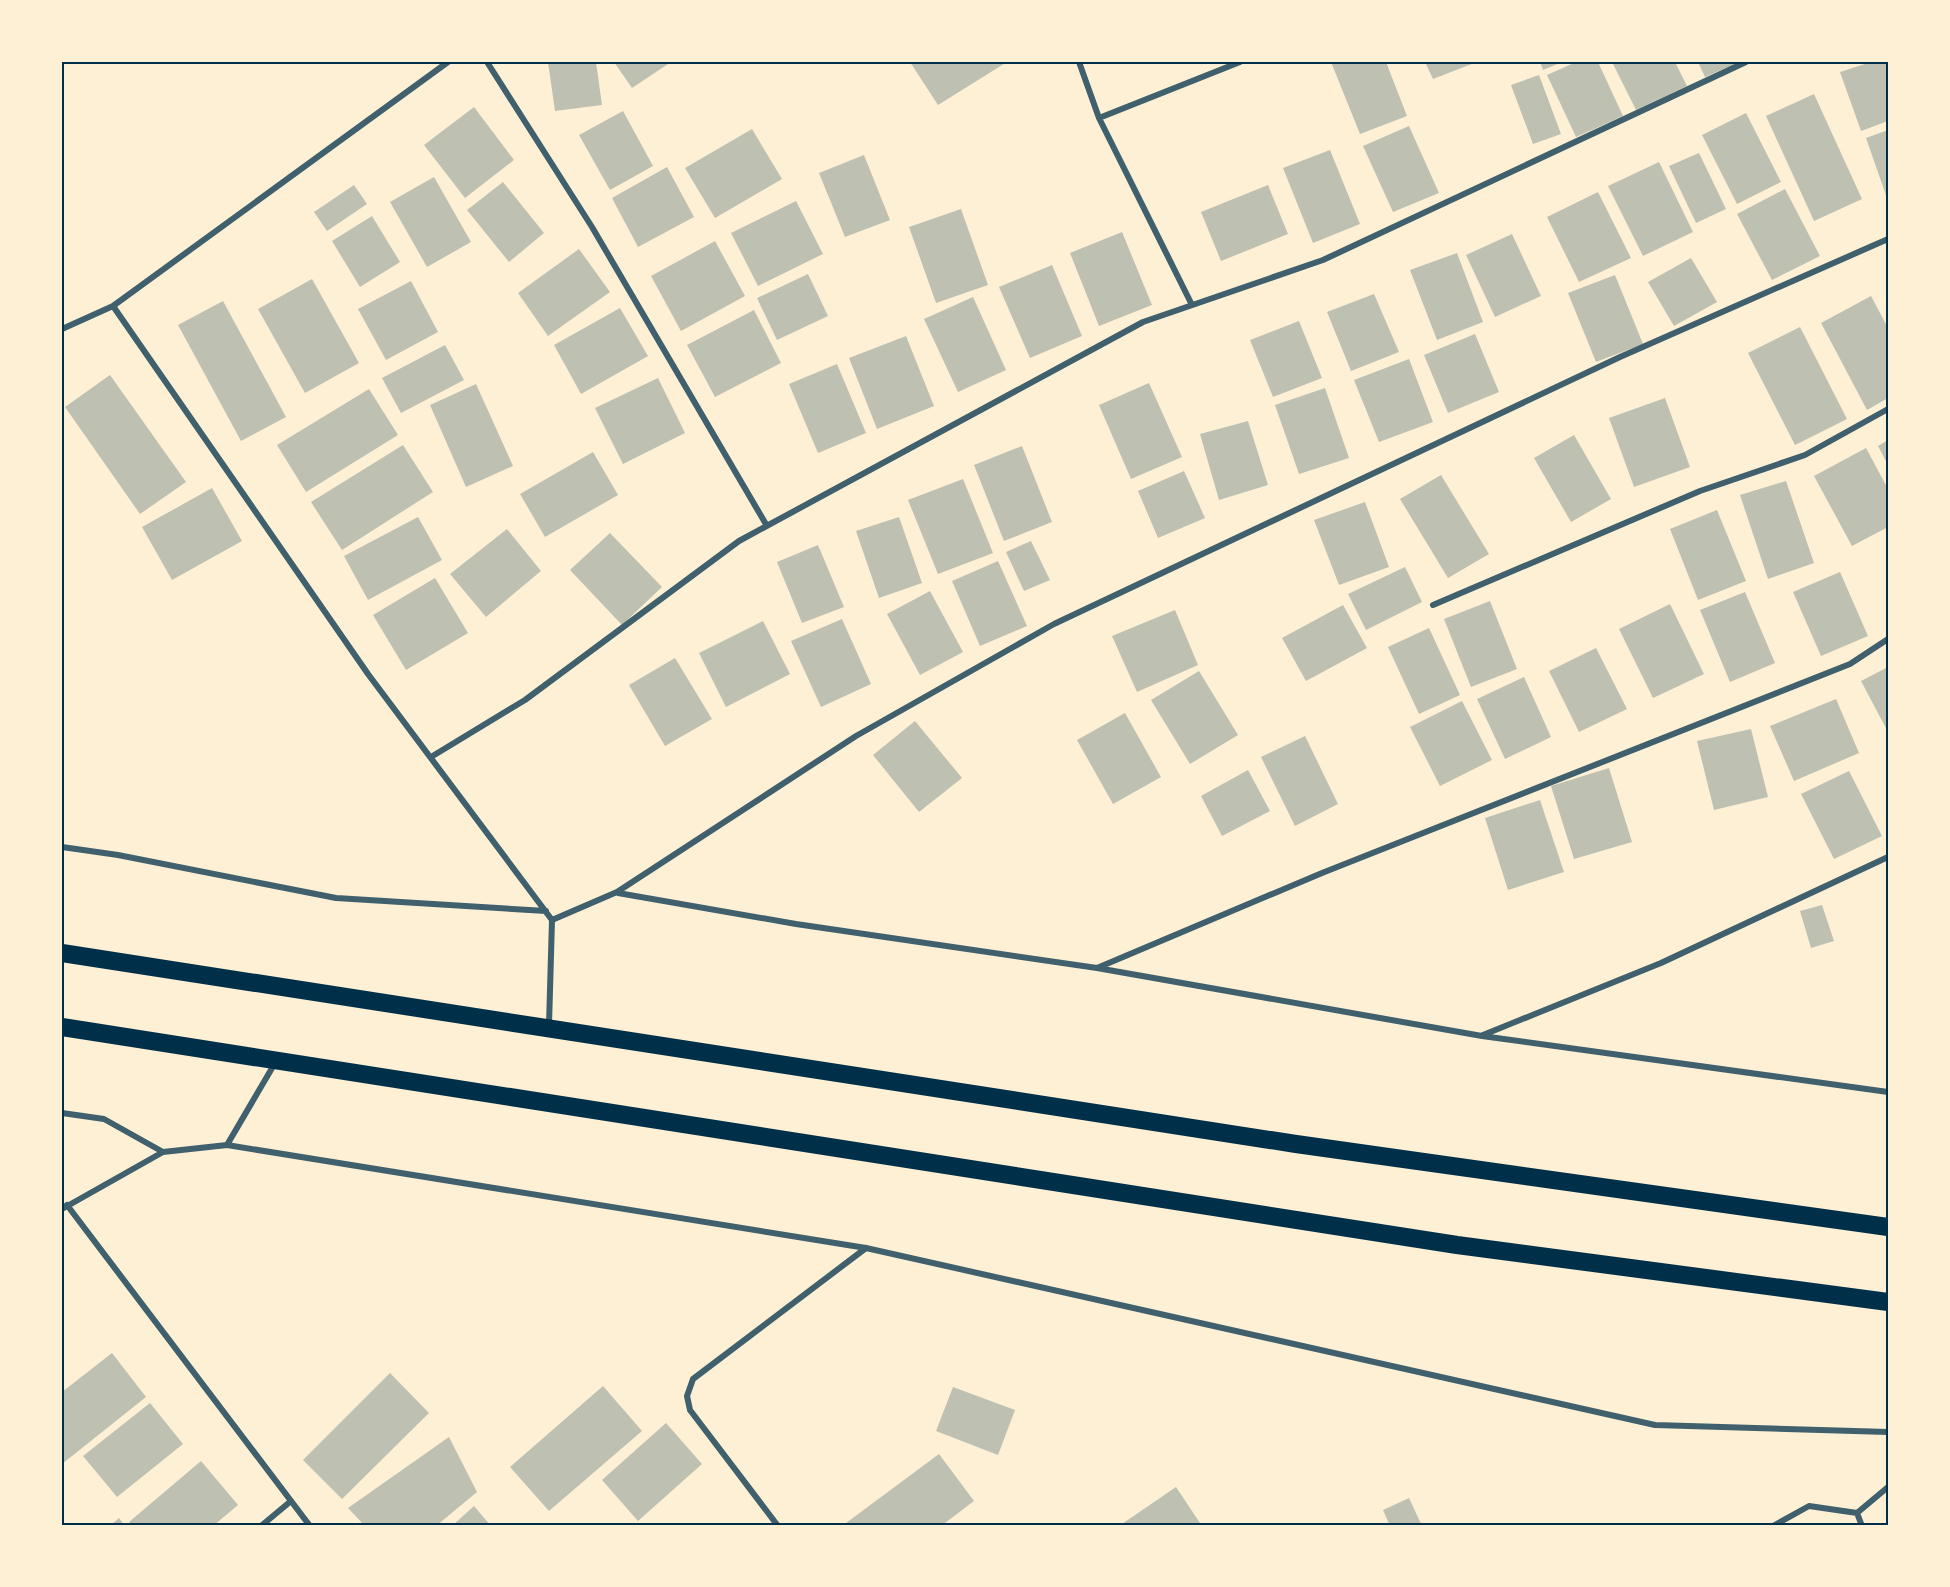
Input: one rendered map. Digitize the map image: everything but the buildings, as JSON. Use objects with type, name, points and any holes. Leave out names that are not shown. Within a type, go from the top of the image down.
[{"type":"highway","points":[[62,953],[1296,1144],[1888,1227]]},
{"type":"highway","points":[[62,1027],[1457,1245],[1888,1302]]},
{"type":"street","points":[[62,329],[113,306],[448,62]]},
{"type":"street","points":[[487,62],[598,237],[766,526]]},
{"type":"street","points":[[1079,62],[1099,118],[1192,305]]},
{"type":"street","points":[[1099,118],[1240,62]]},
{"type":"street","points":[[431,757],[525,700],[739,541],[1143,322],[1323,260],[1746,62]]},
{"type":"street","points":[[552,920],[617,892],[856,735],[1054,624],[1620,357],[1888,239]]},
{"type":"street","points":[[113,306],[368,674],[552,920],[549,1027]]},
{"type":"street","points":[[1433,605],[1700,491],[1805,455],[1888,409]]},
{"type":"street","points":[[1097,968],[1333,868],[1850,664],[1888,639]]},
{"type":"street","points":[[62,847],[118,855],[336,898],[546,911]]},
{"type":"street","points":[[1482,1036],[1661,963],[1888,857]]},
{"type":"street","points":[[617,892],[796,924],[1097,968],[1482,1036],[1888,1092]]},
{"type":"street","points":[[227,1145],[277,1060]]},
{"type":"street","points":[[62,1113],[104,1119],[163,1152]]},
{"type":"street","points":[[310,1526],[64,1207],[163,1152],[227,1145],[866,1248],[1655,1425],[1888,1432]]},
{"type":"street","points":[[778,1526],[690,1410],[687,1396],[693,1379],[866,1248]]},
{"type":"street","points":[[1773,1526],[1809,1506],[1857,1513],[1888,1487]]},
{"type":"street","points":[[261,1526],[291,1501]]},
{"type":"street","points":[[1857,1513],[1862,1526]]}]
